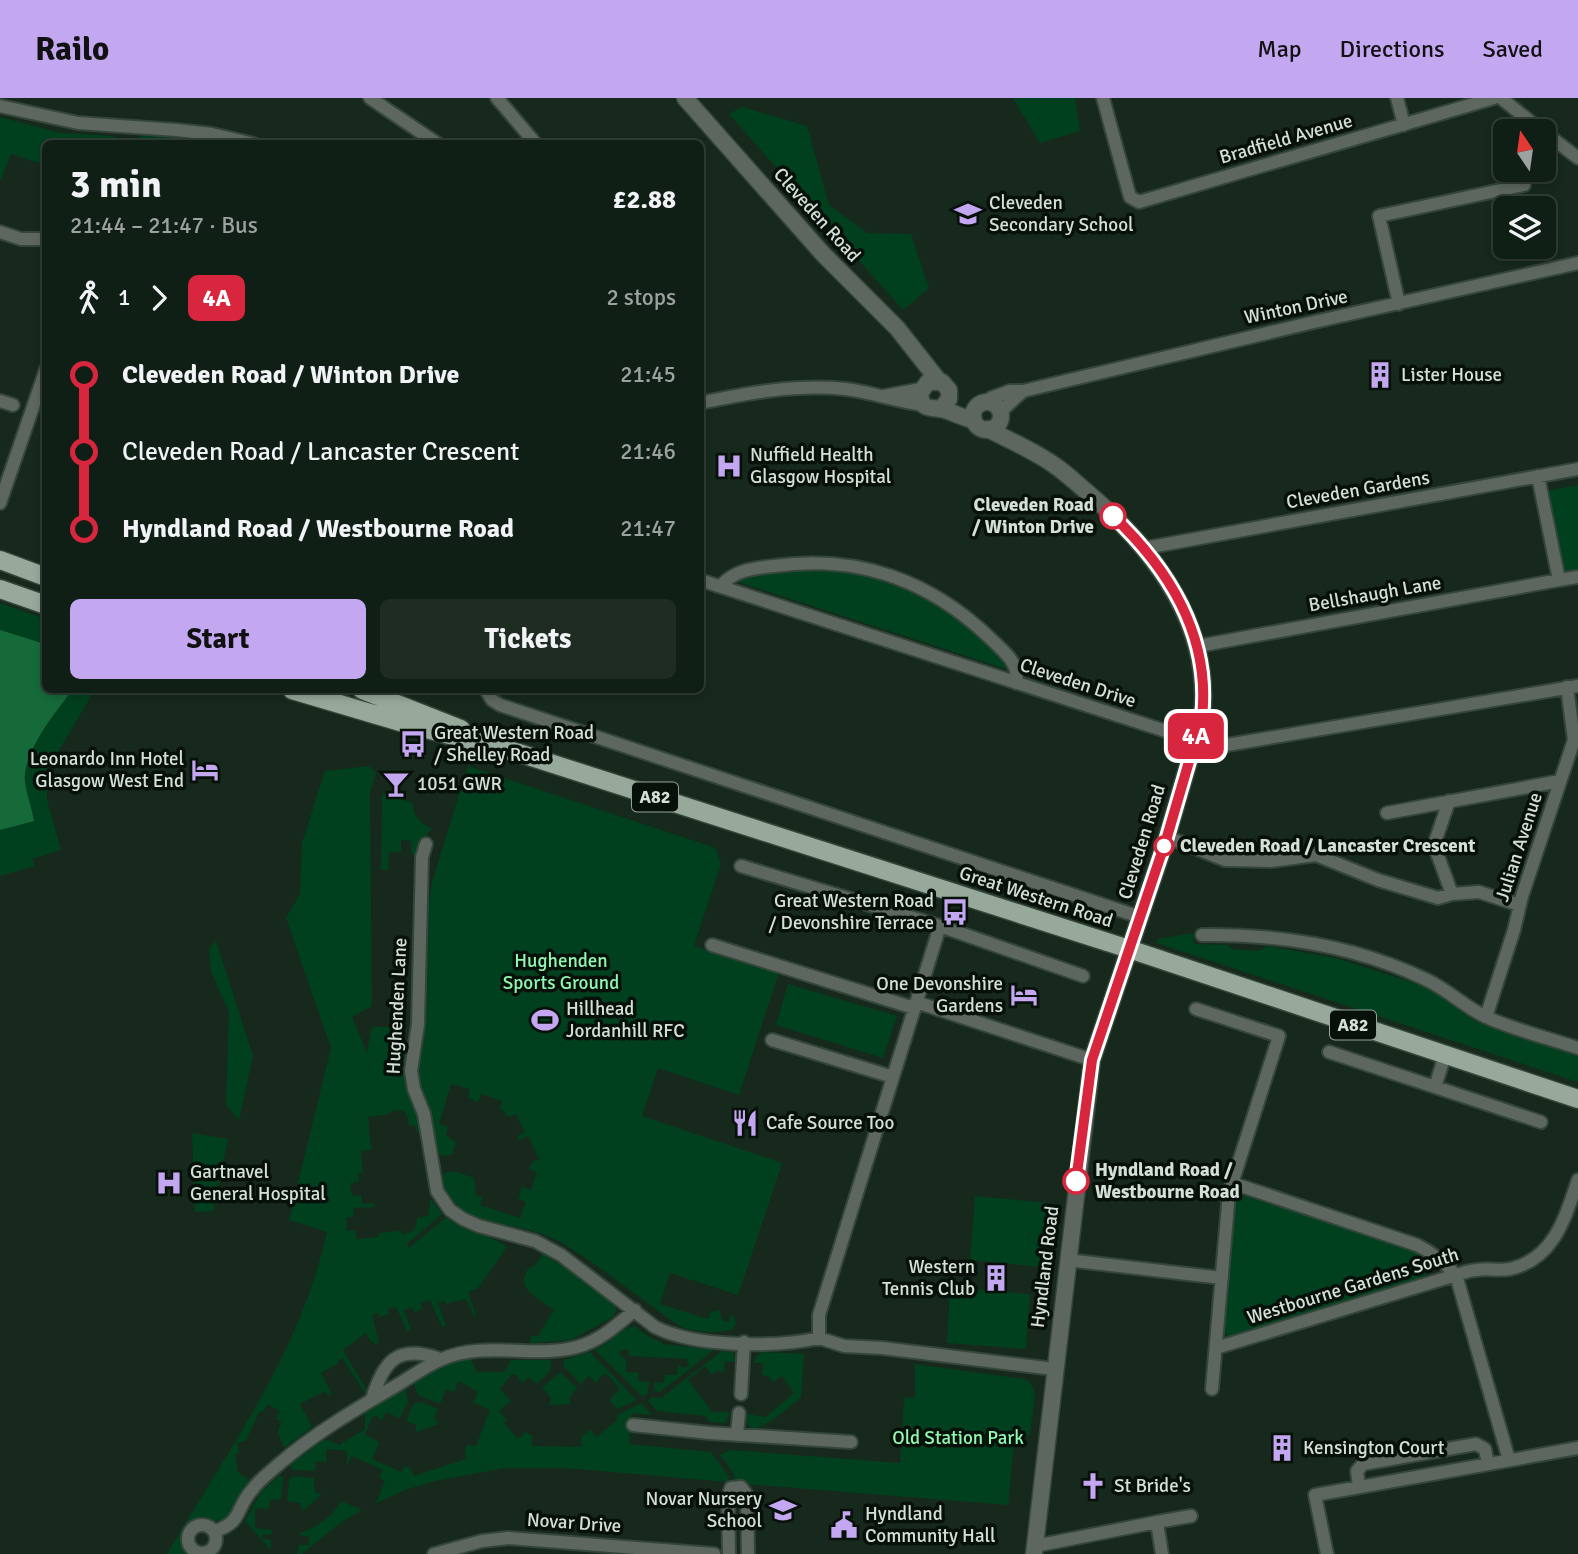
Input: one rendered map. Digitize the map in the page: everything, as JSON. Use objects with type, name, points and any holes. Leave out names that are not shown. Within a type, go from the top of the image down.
[{"type":"main road","points":[[0,560],[42,576]]},
{"type":"main road","points":[[0,589],[42,604]]},
{"type":"main road","name":"Great Western Road","points":[[302,693],[395,721],[519,753],[1129,949],[1578,1099]]},
{"type":"main road","name":"Great Western Road","points":[[370,693],[519,753]]},
{"type":"street","points":[[370,98],[433,140]]},
{"type":"street","points":[[497,98],[533,140]]},
{"type":"street","name":"Cleveden Road","points":[[685,98],[823,254],[897,328],[921,358],[927,390],[946,385],[950,394],[988,415],[1020,443],[1055,465],[1145,548],[1184,608],[1198,646],[1204,700],[1202,717],[1167,837],[1129,949]]},
{"type":"street","name":"Bradfield Avenue","points":[[1103,98],[1130,197],[1139,202],[1494,98]]},
{"type":"street","points":[[1397,98],[1404,125]]},
{"type":"street","points":[[1501,98],[1527,119]]},
{"type":"street","points":[[0,106],[78,123],[188,131],[234,140]]},
{"type":"street","points":[[1556,142],[1578,158]]},
{"type":"street","points":[[1399,304],[1378,216],[1524,185]]},
{"type":"street","points":[[0,232],[21,239],[42,239]]},
{"type":"street","name":"Winton Drive","points":[[988,415],[991,398],[1010,391],[1023,391],[1314,321],[1578,263]]},
{"type":"street","points":[[0,503],[42,381]]},
{"type":"street","points":[[704,402],[782,388],[842,389],[883,396],[900,402],[927,390],[929,409],[941,409],[961,418],[988,415]]},
{"type":"street","points":[[941,409],[948,403],[950,394]]},
{"type":"street","name":"Cleveden Gardens","points":[[1145,548],[1578,469]]},
{"type":"street","points":[[1538,476],[1559,580]]},
{"type":"street","points":[[721,586],[731,576],[742,572],[804,562],[832,562],[882,573],[925,591],[970,620],[1009,657],[1017,668],[1016,683]]},
{"type":"street","name":"Bellshaugh Lane","points":[[1198,646],[1578,577]]},
{"type":"street","name":"Cleveden Drive","points":[[704,581],[1215,747],[1573,687]]},
{"type":"street","name":"Julian Avenue","points":[[1486,1017],[1514,930],[1519,905],[1574,740],[1573,687]]},
{"type":"street","name":"Great Western Road","points":[[489,695],[500,705],[1140,917]]},
{"type":"street","points":[[1387,813],[1560,781]]},
{"type":"street","points":[[1449,801],[1434,845],[1452,894]]},
{"type":"street","points":[[1167,837],[1225,860],[1272,861],[1316,855],[1378,880],[1438,898],[1479,892],[1519,905]]},
{"type":"street","name":"Hughenden Lane","points":[[426,844],[422,857],[418,1024],[411,1071],[414,1089],[424,1114],[437,1191],[450,1210],[463,1219],[546,1246],[635,1310],[654,1327],[671,1335],[685,1339],[744,1342],[800,1343],[819,1338]]},
{"type":"street","points":[[741,866],[940,926],[1083,976]]},
{"type":"street","points":[[940,926],[819,1315],[819,1338],[844,1346],[1055,1369]]},
{"type":"street","points":[[1202,934],[1287,939],[1344,951],[1426,979],[1486,1017],[1578,1048]]},
{"type":"street","points":[[712,945],[1092,1060]]},
{"type":"street","name":"Hyndland Road","points":[[1035,1550],[1092,1060],[1129,949]]},
{"type":"street","points":[[1196,1009],[1279,1037],[1229,1193],[1212,1388]]},
{"type":"street","points":[[772,1040],[893,1077]]},
{"type":"street","points":[[1329,1052],[1541,1122]]},
{"type":"street","points":[[1435,1087],[1445,1055]]},
{"type":"street","name":"Westbourne Gardens South","points":[[1216,1348],[1456,1275],[1478,1269],[1509,1269],[1538,1257],[1559,1231],[1578,1180]]},
{"type":"street","points":[[1232,1183],[1417,1245],[1434,1254],[1456,1275],[1509,1460]]},
{"type":"street","points":[[1067,1261],[1222,1278]]},
{"type":"street","points":[[215,1531],[229,1527],[253,1488],[309,1439],[440,1359],[481,1350],[552,1350],[576,1347],[603,1336],[635,1310]]},
{"type":"street","points":[[741,1394],[744,1342]]},
{"type":"street","points":[[372,1399],[382,1371],[399,1356],[418,1353],[440,1359]]},
{"type":"street","points":[[737,1435],[739,1413]]},
{"type":"street","points":[[633,1425],[851,1442]]},
{"type":"street","points":[[1359,1487],[1358,1468],[1363,1464],[1476,1444],[1485,1449],[1488,1464]]},
{"type":"street","points":[[1327,1554],[1315,1495],[1578,1448]]},
{"type":"street","points":[[729,1554],[728,1497],[731,1488],[737,1487],[747,1495],[748,1554]]},
{"type":"street","points":[[1035,1550],[1191,1516]]},
{"type":"street","points":[[1157,1522],[1162,1554]]},
{"type":"street","points":[[205,1524],[215,1531],[216,1545],[211,1550],[197,1553],[189,1544],[189,1532],[193,1527],[205,1524]]},
{"type":"street","name":"Novar Drive","points":[[434,1554],[508,1538],[597,1549],[713,1554]]},
{"type":"green space","points":[[1013,98],[1075,98],[1080,131],[1040,143]]},
{"type":"green space","points":[[742,107],[807,126],[829,205],[867,233],[911,234],[929,288],[903,310],[729,114]]},
{"type":"green space","points":[[0,117],[61,133],[114,136],[112,140],[42,140],[42,164],[11,154],[0,182]]},
{"type":"green space","points":[[196,137],[210,140],[135,140]]},
{"type":"green space","points":[[1578,485],[1578,571],[1564,573],[1546,491]]},
{"type":"green space","points":[[814,570],[869,578],[919,597],[943,610],[986,643],[1006,663],[1009,670],[738,582],[763,573]]},
{"type":"green space","points":[[0,603],[42,618],[42,693],[93,693],[47,770],[47,800],[61,850],[32,859],[35,866],[0,876]]},
{"type":"green space","points":[[369,766],[376,773],[370,792],[372,1006],[352,1017],[367,1053],[372,1027],[395,1027],[395,1044],[408,1046],[406,1069],[419,1112],[417,1135],[415,1126],[409,1125],[403,1110],[368,1117],[371,1150],[361,1151],[363,1173],[358,1174],[359,1182],[350,1183],[352,1196],[361,1195],[362,1204],[374,1203],[374,1207],[353,1208],[354,1217],[346,1218],[347,1231],[355,1230],[357,1239],[378,1237],[378,1233],[409,1233],[414,1230],[417,1218],[428,1216],[431,1199],[442,1214],[407,1244],[409,1248],[446,1217],[507,1247],[478,1288],[468,1292],[476,1315],[474,1316],[466,1299],[446,1304],[444,1301],[438,1303],[446,1326],[442,1327],[430,1300],[421,1303],[422,1309],[415,1312],[413,1307],[404,1310],[411,1330],[407,1331],[396,1307],[388,1309],[389,1314],[379,1317],[378,1313],[372,1315],[379,1343],[371,1342],[366,1333],[343,1350],[368,1392],[365,1393],[342,1358],[338,1360],[339,1363],[321,1373],[332,1394],[328,1396],[325,1391],[300,1404],[312,1427],[284,1448],[278,1432],[281,1421],[276,1419],[280,1411],[267,1404],[263,1412],[260,1411],[246,1440],[237,1443],[239,1453],[235,1454],[238,1472],[249,1480],[227,1520],[192,1520],[183,1535],[185,1554],[167,1554],[248,1420],[285,1351],[301,1315],[324,1244],[327,1232],[289,1220],[331,1048],[286,918],[300,894],[302,843],[325,771]]},
{"type":"green space","name":"Hughenden Sports Ground","points":[[468,766],[716,848],[721,864],[694,946],[779,972],[739,1095],[658,1068],[642,1116],[782,1163],[738,1295],[670,1273],[660,1304],[708,1319],[711,1312],[720,1310],[722,1321],[730,1322],[730,1315],[734,1316],[736,1323],[733,1329],[707,1332],[681,1327],[562,1243],[541,1233],[474,1216],[456,1204],[446,1191],[443,1178],[446,1172],[457,1172],[474,1178],[476,1195],[482,1198],[480,1205],[520,1218],[526,1202],[518,1199],[522,1187],[531,1190],[537,1172],[529,1169],[532,1162],[539,1159],[528,1136],[519,1140],[517,1136],[525,1132],[516,1114],[507,1117],[504,1111],[500,1110],[502,1101],[481,1094],[478,1102],[468,1098],[470,1089],[451,1084],[439,1124],[448,1127],[446,1135],[456,1143],[452,1155],[443,1156],[438,1153],[429,1109],[421,1092],[416,1069],[418,1045],[425,1025],[426,923],[432,882]]},
{"type":"green space","points":[[382,793],[413,803],[418,819],[432,828],[417,855],[411,854],[411,841],[401,840],[401,852],[389,852],[388,870],[381,870]]},
{"type":"green space","points":[[1193,933],[1194,944],[1228,945],[1231,949],[1259,951],[1267,946],[1336,958],[1414,983],[1433,991],[1476,1022],[1578,1056],[1578,1082],[1157,943],[1158,939]]},
{"type":"green space","points":[[216,941],[253,1056],[239,1120],[226,1105],[229,1012],[211,972],[209,949]]},
{"type":"green space","points":[[788,984],[897,1016],[883,1058],[776,1025]]},
{"type":"green space","points":[[192,1133],[228,1139],[213,1211],[195,1212]]},
{"type":"green space","points":[[1239,1194],[1416,1251],[1427,1262],[1426,1275],[1414,1283],[1228,1336],[1225,1331],[1235,1197]]},
{"type":"green space","points":[[975,1196],[1048,1203],[1043,1267],[970,1260]]},
{"type":"green space","points":[[543,1254],[615,1304],[613,1317],[571,1340],[530,1343],[531,1336],[538,1336],[554,1310],[530,1293],[523,1282],[527,1270],[536,1264]]},
{"type":"green space","points":[[950,1288],[1030,1294],[1026,1349],[947,1343]]},
{"type":"green space","points":[[635,1326],[664,1344],[714,1350],[660,1392],[654,1391],[654,1382],[664,1383],[665,1375],[677,1375],[678,1365],[683,1368],[689,1366],[687,1359],[630,1356],[627,1349],[622,1349],[619,1354],[626,1360],[626,1372],[639,1373],[638,1381],[649,1382],[648,1393],[643,1397],[595,1350],[629,1327]]},
{"type":"green space","points":[[722,1351],[733,1352],[736,1362],[725,1361],[724,1372],[717,1371],[712,1375],[705,1366],[688,1380],[712,1412],[730,1412],[725,1423],[710,1422],[705,1416],[657,1411],[648,1401],[652,1397],[661,1398]]},
{"type":"green space","points":[[590,1352],[637,1400],[618,1409],[609,1400],[620,1389],[607,1374],[602,1375],[596,1383],[589,1376],[581,1384],[564,1367],[564,1360]]},
{"type":"green space","points":[[763,1352],[804,1354],[801,1397],[769,1422],[752,1428],[748,1424],[747,1414],[766,1417],[794,1393],[782,1376],[773,1382],[768,1376],[762,1375],[763,1363],[754,1363],[756,1356]]},
{"type":"green space","points":[[470,1358],[477,1372],[504,1372],[511,1360],[551,1360],[550,1371],[537,1384],[529,1377],[522,1383],[517,1375],[512,1374],[500,1389],[511,1401],[499,1411],[507,1420],[504,1423],[518,1439],[526,1432],[532,1436],[532,1446],[581,1447],[581,1437],[590,1430],[597,1437],[618,1419],[616,1416],[641,1403],[652,1415],[632,1413],[629,1444],[711,1452],[729,1476],[728,1482],[565,1468],[505,1468],[435,1481],[376,1503],[385,1481],[379,1478],[383,1470],[352,1456],[347,1465],[347,1451],[328,1449],[326,1462],[316,1461],[315,1471],[293,1470],[290,1465],[325,1439],[339,1445],[365,1429],[365,1413],[405,1388],[408,1402],[400,1418],[386,1412],[382,1420],[376,1415],[371,1419],[365,1435],[379,1442],[372,1459],[401,1472],[404,1466],[410,1468],[414,1476],[466,1459],[465,1448],[468,1445],[476,1446],[490,1410],[473,1402],[478,1392],[461,1382],[457,1383],[455,1392],[446,1389],[440,1404],[418,1395],[414,1383],[443,1365]]},
{"type":"green space","name":"Old Station Park","points":[[915,1364],[1024,1379],[1031,1384],[1035,1393],[1030,1435],[1021,1437],[1014,1443],[1008,1505],[734,1483],[734,1474],[720,1455],[730,1450],[900,1463],[904,1398],[915,1397]]},
{"type":"green space","points":[[560,1372],[577,1388],[569,1398],[571,1404],[549,1405],[551,1398],[542,1388]]},
{"type":"green space","points":[[416,1402],[438,1409],[434,1418],[439,1424],[416,1432],[416,1425],[406,1421]]},
{"type":"green space","points":[[280,1475],[283,1479],[281,1498],[270,1499],[269,1509],[255,1508],[255,1528],[272,1530],[271,1535],[263,1534],[262,1539],[271,1540],[271,1550],[245,1521],[261,1492]]},
{"type":"green space","points":[[293,1476],[314,1478],[314,1491],[321,1495],[303,1511],[300,1503],[287,1501],[289,1480]]},
{"type":"green space","points":[[341,1501],[362,1510],[341,1522],[302,1554],[297,1554],[299,1545],[309,1545],[309,1537],[300,1533],[324,1521]]},
{"type":"shaded area","points":[[0,630],[42,643],[42,693],[71,693],[41,734],[28,759],[25,783],[34,821],[0,830]]},
{"type":"bus line","name":"4A","points":[[1076,1181],[1092,1060],[1167,837],[1202,717],[1204,700],[1198,646],[1184,608],[1145,548],[1113,516]]},
{"type":"place","name":"Cleveden Secondary School","points":[[968,214]]},
{"type":"place","name":"Lister House","points":[[1380,375]]},
{"type":"place","name":"Nuffield Health Glasgow Hospital","points":[[729,466]]},
{"type":"place","name":"Cleveden Road / Winton Drive","points":[[1113,516]]},
{"type":"place","name":"Great Western Road / Shelley Road","points":[[413,744]]},
{"type":"place","name":"Leonardo Inn Hotel Glasgow West End","points":[[205,770]]},
{"type":"place","name":"1051 GWR","points":[[396,784]]},
{"type":"place","name":"Cleveden Road / Lancaster Crescent","points":[[1164,846]]},
{"type":"place","name":"Great Western Road / Devonshire Terrace","points":[[955,912]]},
{"type":"place","name":"One Devonshire Gardens","points":[[1024,995]]},
{"type":"place","name":"Hillhead Jordanhill RFC","points":[[545,1020]]},
{"type":"place","name":"Cafe Source Too","points":[[745,1123]]},
{"type":"place","name":"Hyndland Road / Westbourne Road","points":[[1076,1181]]},
{"type":"place","name":"Gartnavel General Hospital","points":[[169,1183]]},
{"type":"place","name":"Western Tennis Club","points":[[996,1278]]},
{"type":"place","name":"Kensington Court","points":[[1282,1448]]},
{"type":"place","name":"St Bride's","points":[[1093,1486]]},
{"type":"place","name":"Novar Nursery School","points":[[783,1510]]},
{"type":"place","name":"Hyndland Community Hall","points":[[844,1525]]}]
